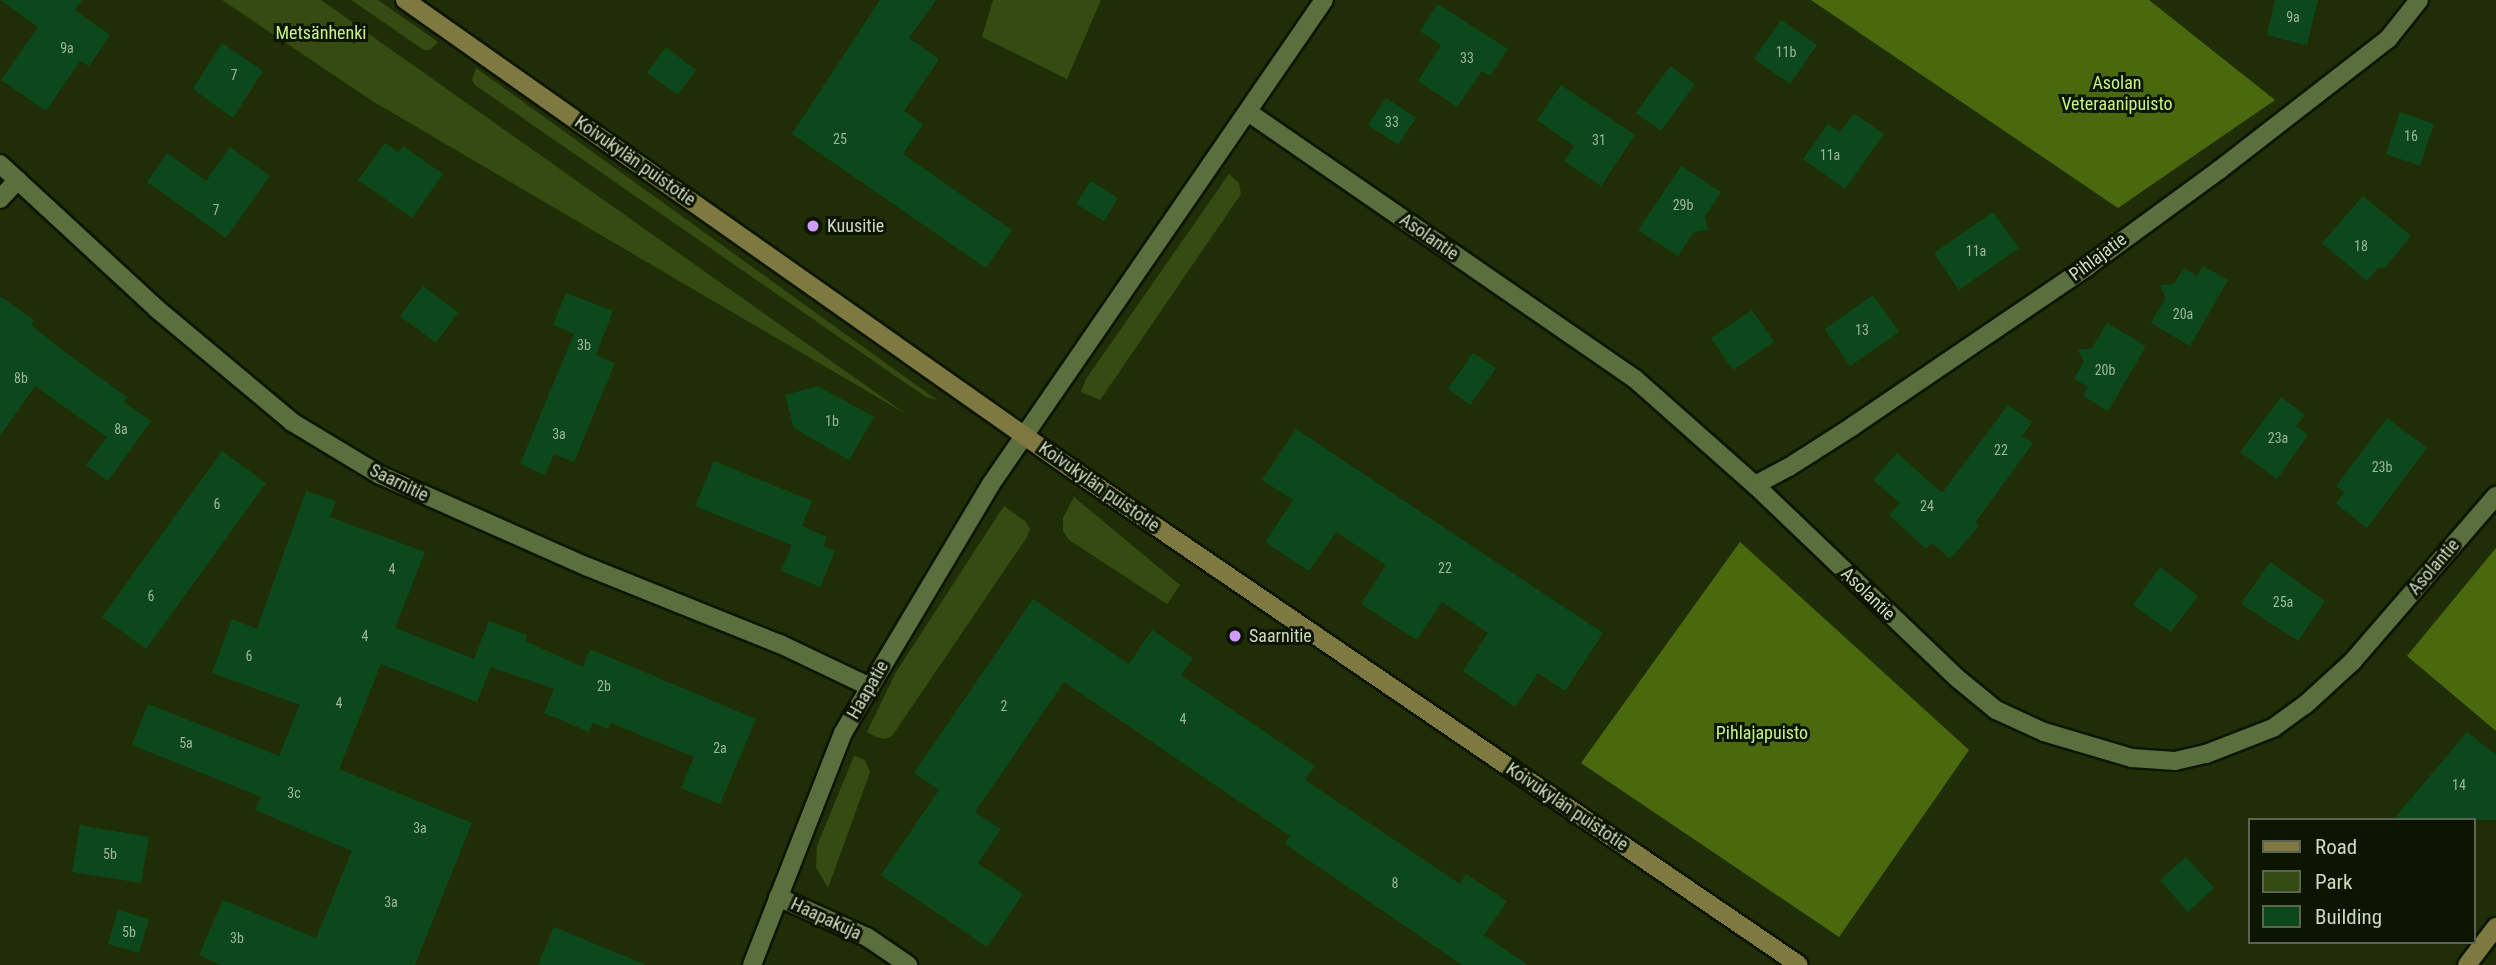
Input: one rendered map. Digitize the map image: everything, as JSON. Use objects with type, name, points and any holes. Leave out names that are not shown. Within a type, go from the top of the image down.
[{"type":"street","name":"Koivukylän puistotie","points":[[405,0],[1024,435],[1799,965]]},
{"type":"street","points":[[1024,435],[1324,0]]},
{"type":"street","name":"Pihlajatie","points":[[1755,485],[1789,467],[1864,418],[2088,266],[2219,170],[2388,39],[2419,0]]},
{"type":"street","name":"Asolantie","points":[[1248,112],[1635,379],[1755,485],[1956,678],[1996,710],[2025,726],[2132,758],[2175,761],[2206,754],[2273,728],[2305,705],[2352,662],[2496,496]]},
{"type":"street","name":"Saarnitie","points":[[0,164],[157,309],[292,422],[380,475],[588,567],[780,644],[870,687]]},
{"type":"street","points":[[0,200],[19,180]]},
{"type":"street","name":"Haapatie","points":[[752,965],[843,733],[1024,435]]},
{"type":"street","name":"Haapakuja","points":[[778,897],[867,937],[908,965]]},
{"type":"street","points":[[2468,965],[2496,927]]},
{"type":"green space","name":"Metsänhenki","points":[[222,0],[321,0],[906,414],[374,102]]},
{"type":"green space","points":[[351,0],[378,0],[438,42],[430,50],[424,50]]},
{"type":"green space","points":[[993,0],[1101,0],[1067,79],[982,37]]},
{"type":"green space","name":"Asolan Veteraanipuisto","points":[[1811,0],[2149,0],[2275,100],[2118,208]]},
{"type":"green space","points":[[476,68],[937,400],[926,397],[898,378],[475,85],[472,80]]},
{"type":"green space","points":[[1229,174],[1239,183],[1241,194],[1100,400],[1081,392],[1086,379]]},
{"type":"green space","points":[[1074,497],[1180,585],[1167,604],[1069,540],[1063,531],[1063,518]]},
{"type":"green space","points":[[1004,506],[1026,522],[1030,529],[1027,537],[892,736],[885,739],[867,732],[896,672]]},
{"type":"green space","name":"Pihlajapuisto","points":[[1740,542],[1969,750],[1839,937],[1581,763]]},
{"type":"green space","points":[[2496,548],[2496,731],[2407,656]]},
{"type":"green space","points":[[854,756],[865,760],[870,772],[828,888],[816,867],[817,846]]},
{"type":"building","points":[[0,0],[82,0],[75,10],[110,35],[89,66],[80,61],[46,111],[1,80],[38,27]]},
{"type":"building","points":[[880,0],[936,0],[909,38],[939,59],[904,111],[923,124],[903,154],[1012,230],[986,268],[792,134]]},
{"type":"building","points":[[2275,0],[2318,0],[2307,45],[2267,35]]},
{"type":"building","points":[[1438,4],[1508,49],[1490,76],[1482,71],[1457,107],[1418,81],[1441,45],[1420,31]]},
{"type":"building","points":[[1781,20],[1817,45],[1790,84],[1754,59]]},
{"type":"building","points":[[222,43],[263,71],[233,118],[193,89]]},
{"type":"building","points":[[666,47],[696,70],[678,95],[647,73]]},
{"type":"building","points":[[1670,66],[1695,84],[1661,131],[1636,113]]},
{"type":"building","points":[[1561,85],[1635,135],[1601,186],[1564,161],[1574,146],[1537,120]]},
{"type":"building","points":[[1386,98],[1416,118],[1398,145],[1368,125]]},
{"type":"building","points":[[2400,112],[2434,124],[2420,166],[2386,154]]},
{"type":"building","points":[[1854,113],[1884,134],[1845,189],[1803,159],[1828,124],[1840,132]]},
{"type":"building","points":[[385,143],[398,152],[403,146],[443,174],[412,218],[358,180]]},
{"type":"building","points":[[230,147],[270,176],[226,238],[147,182],[167,153],[206,181]]},
{"type":"building","points":[[1681,166],[1721,192],[1705,216],[1708,230],[1694,232],[1678,256],[1638,230]]},
{"type":"building","points":[[1091,181],[1118,198],[1104,221],[1076,204]]},
{"type":"building","points":[[2363,196],[2411,236],[2385,268],[2378,268],[2367,281],[2322,243]]},
{"type":"building","points":[[1993,212],[2019,248],[1959,290],[1934,253]]},
{"type":"building","points":[[2203,266],[2228,280],[2190,346],[2151,323],[2166,298],[2160,285],[2174,284],[2184,268],[2197,276]]},
{"type":"building","points":[[423,286],[458,312],[436,343],[400,316]]},
{"type":"building","points":[[566,293],[613,311],[596,355],[615,363],[574,462],[554,454],[545,475],[520,464],[574,334],[553,325]]},
{"type":"building","points":[[1873,295],[1899,332],[1850,366],[1825,329]]},
{"type":"building","points":[[0,296],[34,320],[31,325],[127,397],[124,402],[151,421],[108,481],[86,465],[107,437],[35,386],[0,436]]},
{"type":"building","points":[[1752,310],[1774,342],[1733,370],[1711,338]]},
{"type":"building","points":[[2107,323],[2146,346],[2108,411],[2083,396],[2088,387],[2074,379],[2084,362],[2078,350],[2092,348]]},
{"type":"building","points":[[1473,353],[1496,368],[1470,405],[1448,389]]},
{"type":"building","points":[[818,386],[874,417],[849,460],[794,428],[785,395]]},
{"type":"building","points":[[2281,397],[2305,415],[2296,426],[2308,435],[2277,479],[2240,452]]},
{"type":"building","points":[[2008,405],[2032,422],[2022,436],[2033,443],[1975,523],[1979,526],[1950,559],[1932,543],[1926,549],[1889,515],[1900,503],[1873,480],[1897,453],[1942,493]]},
{"type":"building","points":[[2387,418],[2427,448],[2367,528],[2336,504],[2344,492],[2336,486]]},
{"type":"building","points":[[1296,429],[1603,633],[1565,691],[1538,673],[1515,707],[1463,671],[1488,633],[1442,602],[1417,640],[1361,604],[1386,565],[1336,532],[1309,571],[1265,542],[1293,500],[1262,480]]},
{"type":"building","points":[[222,451],[266,483],[146,649],[102,617]]},
{"type":"building","points":[[714,461],[812,501],[802,526],[827,537],[823,546],[835,551],[820,587],[781,571],[792,545],[695,506]]},
{"type":"building","points":[[306,491],[336,501],[330,517],[425,552],[395,628],[474,659],[489,621],[527,635],[525,641],[583,667],[590,649],[756,719],[720,804],[681,788],[694,757],[611,723],[608,729],[593,723],[589,732],[544,713],[554,689],[491,667],[477,702],[381,664],[339,769],[472,823],[415,965],[221,965],[199,955],[223,900],[316,938],[352,851],[255,810],[261,797],[132,745],[148,704],[279,756],[300,705],[212,673],[232,619],[257,629]]},
{"type":"building","points":[[2270,562],[2325,601],[2298,641],[2241,604]]},
{"type":"building","points":[[2160,567],[2198,596],[2171,632],[2133,605]]},
{"type":"building","points":[[1033,599],[1129,664],[1152,630],[1193,658],[1181,675],[1315,766],[1305,780],[1460,884],[1466,874],[1507,901],[1484,935],[1528,965],[1462,965],[1285,844],[1290,836],[1064,682],[975,812],[1001,829],[978,863],[1023,894],[987,947],[881,875],[939,790],[914,773]]},
{"type":"building","points":[[2467,732],[2496,755],[2496,820],[2395,818]]},
{"type":"building","points":[[80,825],[149,837],[141,883],[72,872]]},
{"type":"building","points":[[2186,857],[2214,888],[2188,912],[2160,880]]},
{"type":"building","points":[[118,910],[149,919],[139,953],[108,944]]},
{"type":"building","points":[[554,927],[644,964],[644,965],[538,965]]},
{"type":"place","name":"Kuusitie","points":[[813,226]]},
{"type":"place","name":"Saarnitie","points":[[1235,636]]}]
